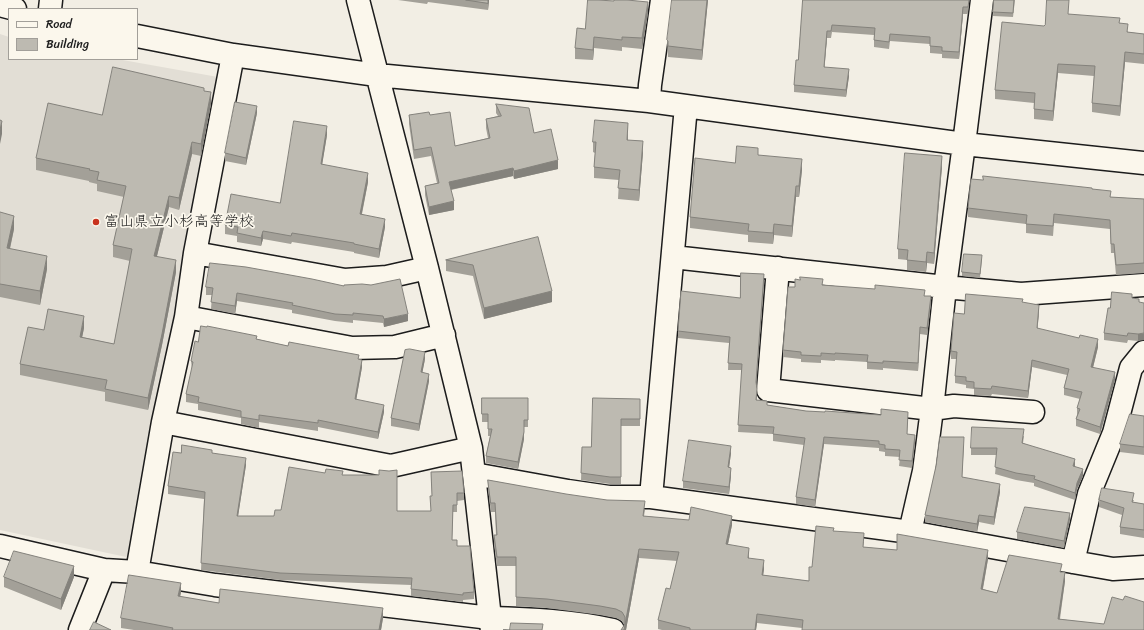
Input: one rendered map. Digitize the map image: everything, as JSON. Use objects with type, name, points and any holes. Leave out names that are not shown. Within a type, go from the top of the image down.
[{"type":"street","points":[[358,0],[444,335],[470,448],[491,624]]},
{"type":"street","points":[[649,101],[662,0]]},
{"type":"street","points":[[910,532],[924,471],[945,287],[982,0]]},
{"type":"street","points":[[0,5],[11,8]]},
{"type":"street","points":[[138,36],[233,55],[377,75],[649,101],[964,144],[1144,163]]},
{"type":"street","points":[[137,572],[163,422],[186,317],[195,252],[233,55]]},
{"type":"street","points":[[651,497],[686,106]]},
{"type":"street","points":[[195,252],[345,280],[387,277],[427,268]]},
{"type":"street","points":[[672,257],[1021,294],[1144,285]]},
{"type":"street","points":[[778,268],[768,390],[932,409],[954,406],[1033,412]]},
{"type":"street","points":[[186,317],[352,348],[396,347],[444,335]]},
{"type":"street","points":[[1073,562],[1089,494],[1114,433],[1130,368],[1144,352]]},
{"type":"street","points":[[163,422],[391,466],[470,448]]},
{"type":"street","points":[[474,474],[609,497],[651,497],[910,532],[1113,568],[1144,567]]},
{"type":"street","points":[[0,546],[104,570],[137,572],[215,585],[491,624],[534,619],[591,625],[612,630]]},
{"type":"street","points":[[80,630],[104,570]]},
{"type":"shaded area","name":"富山県立小杉高等学校","points":[[0,34],[8,37],[8,60],[123,60],[218,77],[131,558],[0,530]]},
{"type":"building","points":[[466,0],[488,0],[488,3]]},
{"type":"building","points":[[588,0],[627,0],[648,2],[642,38],[622,37],[622,40],[594,37],[593,50],[575,48],[577,28],[585,29]]},
{"type":"building","points":[[672,0],[707,0],[702,50],[668,46],[667,40]]},
{"type":"building","points":[[803,0],[969,0],[968,7],[963,7],[959,52],[942,51],[942,47],[930,46],[930,37],[890,34],[889,42],[874,40],[875,28],[832,25],[831,31],[827,31],[824,67],[849,69],[846,90],[794,85],[796,60],[798,60]]},
{"type":"building","points":[[994,0],[1014,0],[1013,13],[993,12]]},
{"type":"building","points":[[1047,0],[1069,0],[1068,14],[1120,18],[1119,23],[1128,24],[1127,32],[1144,34],[1144,54],[1125,52],[1120,106],[1092,103],[1095,66],[1058,64],[1053,111],[1034,109],[1035,93],[995,90],[1002,22],[1044,26]]},
{"type":"building","points":[[113,67],[204,88],[204,91],[211,92],[201,144],[192,142],[179,198],[169,196],[154,256],[176,260],[148,398],[105,389],[107,380],[20,364],[28,327],[44,330],[48,309],[84,316],[80,337],[114,344],[132,249],[113,245],[126,186],[97,180],[99,172],[89,170],[90,169],[36,158],[48,103],[102,115]]},
{"type":"building","points":[[235,102],[257,106],[246,158],[225,153]]},
{"type":"building","points":[[496,104],[529,108],[534,133],[551,129],[558,160],[514,171],[513,168],[449,182],[454,201],[429,207],[425,186],[439,183],[431,147],[414,150],[409,115],[429,112],[430,115],[450,112],[455,146],[490,138],[486,119],[501,116]]},
{"type":"building","points":[[595,120],[628,123],[627,140],[643,141],[639,190],[618,188],[620,170],[594,167],[596,142],[593,142]]},
{"type":"building","points":[[294,121],[327,126],[321,164],[368,173],[360,214],[385,219],[379,249],[354,243],[292,233],[291,236],[263,231],[261,238],[237,233],[238,227],[225,225],[231,194],[280,203]]},
{"type":"building","points":[[737,146],[758,148],[758,155],[802,159],[799,186],[796,186],[792,226],[774,224],[773,233],[748,231],[749,224],[690,217],[695,158],[735,163]]},
{"type":"building","points":[[905,153],[942,156],[934,253],[927,252],[926,262],[907,260],[908,250],[898,249]]},
{"type":"building","points":[[983,176],[1092,188],[1111,191],[1110,197],[1144,199],[1144,263],[1116,265],[1114,244],[1111,244],[1110,220],[1054,214],[1053,226],[1026,224],[1027,215],[968,208],[971,179],[983,180]]},
{"type":"building","points":[[0,212],[14,216],[7,248],[47,256],[40,291],[0,284]]},
{"type":"building","points":[[538,237],[552,291],[484,308],[473,265],[446,260]]},
{"type":"building","points":[[964,254],[982,255],[980,274],[962,272]]},
{"type":"building","points":[[210,263],[246,267],[344,286],[362,284],[371,285],[400,279],[408,314],[384,319],[383,316],[353,313],[353,315],[335,314],[292,305],[293,303],[237,293],[235,306],[211,302],[213,288],[206,287]]},
{"type":"building","points":[[741,273],[764,274],[756,400],[767,401],[767,405],[806,411],[881,415],[881,409],[908,412],[907,434],[915,435],[912,461],[899,460],[900,450],[885,449],[885,445],[879,444],[879,441],[824,437],[815,500],[796,497],[805,438],[773,434],[774,427],[738,425],[742,364],[728,363],[730,337],[678,331],[681,291],[740,298]]},
{"type":"building","points":[[800,277],[823,279],[822,285],[875,289],[875,285],[925,290],[924,296],[931,296],[927,328],[920,327],[918,363],[883,361],[883,363],[867,362],[868,355],[821,353],[821,356],[801,355],[801,352],[783,350],[788,287],[795,287],[795,279],[800,280]]},
{"type":"building","points":[[1112,292],[1132,294],[1132,298],[1139,299],[1139,302],[1144,303],[1144,333],[1128,333],[1127,336],[1104,333]]},
{"type":"building","points":[[966,294],[1023,299],[1022,302],[1039,305],[1037,328],[1079,338],[1080,335],[1098,339],[1091,367],[1115,372],[1100,427],[1076,419],[1080,409],[1077,408],[1082,392],[1064,388],[1069,369],[1032,360],[1028,391],[992,386],[991,389],[974,388],[974,382],[966,381],[966,377],[955,376],[957,352],[951,351],[954,313],[964,314]]},
{"type":"building","points":[[201,326],[257,336],[256,339],[288,346],[289,342],[359,355],[358,359],[362,360],[355,399],[384,405],[378,432],[318,420],[318,423],[259,415],[259,420],[241,417],[241,411],[198,402],[199,397],[186,394],[193,362],[191,361],[195,341],[198,342]]},
{"type":"building","points":[[410,349],[425,352],[421,372],[429,374],[419,424],[391,418],[405,350]]},
{"type":"building","points":[[482,398],[528,398],[528,420],[524,420],[524,432],[518,462],[486,456],[492,429],[488,429],[488,414],[482,414]]},
{"type":"building","points":[[593,398],[640,399],[640,419],[621,419],[621,477],[581,473],[582,447],[591,447]]},
{"type":"building","points":[[1130,414],[1144,416],[1144,447],[1120,444]]},
{"type":"building","points":[[972,427],[1024,429],[1022,443],[1075,459],[1073,466],[1083,469],[1077,483],[1075,493],[1034,479],[1035,476],[1016,473],[995,467],[997,448],[971,448]]},
{"type":"building","points":[[940,437],[964,437],[962,477],[1000,484],[994,517],[979,515],[977,524],[925,515],[936,466]]},
{"type":"building","points":[[689,440],[731,446],[728,467],[731,468],[729,487],[683,481]]},
{"type":"building","points":[[182,445],[212,450],[212,453],[246,458],[237,516],[274,516],[275,510],[281,510],[289,467],[325,473],[326,469],[343,471],[342,475],[379,475],[379,470],[397,470],[397,511],[431,511],[431,472],[462,471],[464,493],[457,493],[457,505],[453,505],[452,540],[457,540],[457,546],[470,546],[474,592],[463,593],[463,595],[411,589],[412,578],[280,573],[201,563],[205,492],[168,486],[173,452],[181,453]]},
{"type":"building","points":[[488,480],[607,500],[645,501],[643,516],[689,520],[691,507],[732,516],[726,544],[749,548],[748,558],[764,560],[762,575],[809,581],[809,567],[812,567],[816,526],[834,528],[833,531],[864,533],[863,547],[897,550],[897,534],[988,550],[981,589],[997,593],[1009,555],[1062,564],[1060,572],[1065,572],[1058,619],[1104,624],[1112,597],[1123,600],[1125,596],[1144,602],[1144,630],[802,630],[803,620],[757,614],[755,630],[690,630],[690,628],[658,620],[666,588],[670,589],[679,552],[639,549],[624,630],[621,630],[625,624],[625,617],[622,612],[616,609],[547,599],[516,597],[516,557],[497,557],[494,535],[497,535],[495,503],[491,503]]},
{"type":"building","points":[[1102,488],[1134,493],[1132,502],[1144,504],[1144,530],[1120,527],[1124,508],[1099,500]]},
{"type":"building","points":[[1025,507],[1070,513],[1064,541],[1017,532]]},
{"type":"building","points":[[14,551],[74,566],[61,599],[4,577]]},
{"type":"building","points":[[129,575],[181,583],[178,596],[219,603],[220,589],[383,608],[379,630],[172,630],[173,628],[121,618]]},
{"type":"building","points":[[94,622],[111,630],[90,630]]},
{"type":"building","points":[[511,623],[543,624],[542,630],[510,630]]},
{"type":"place","name":"富山県立小杉高等学校","points":[[96,222]]}]
